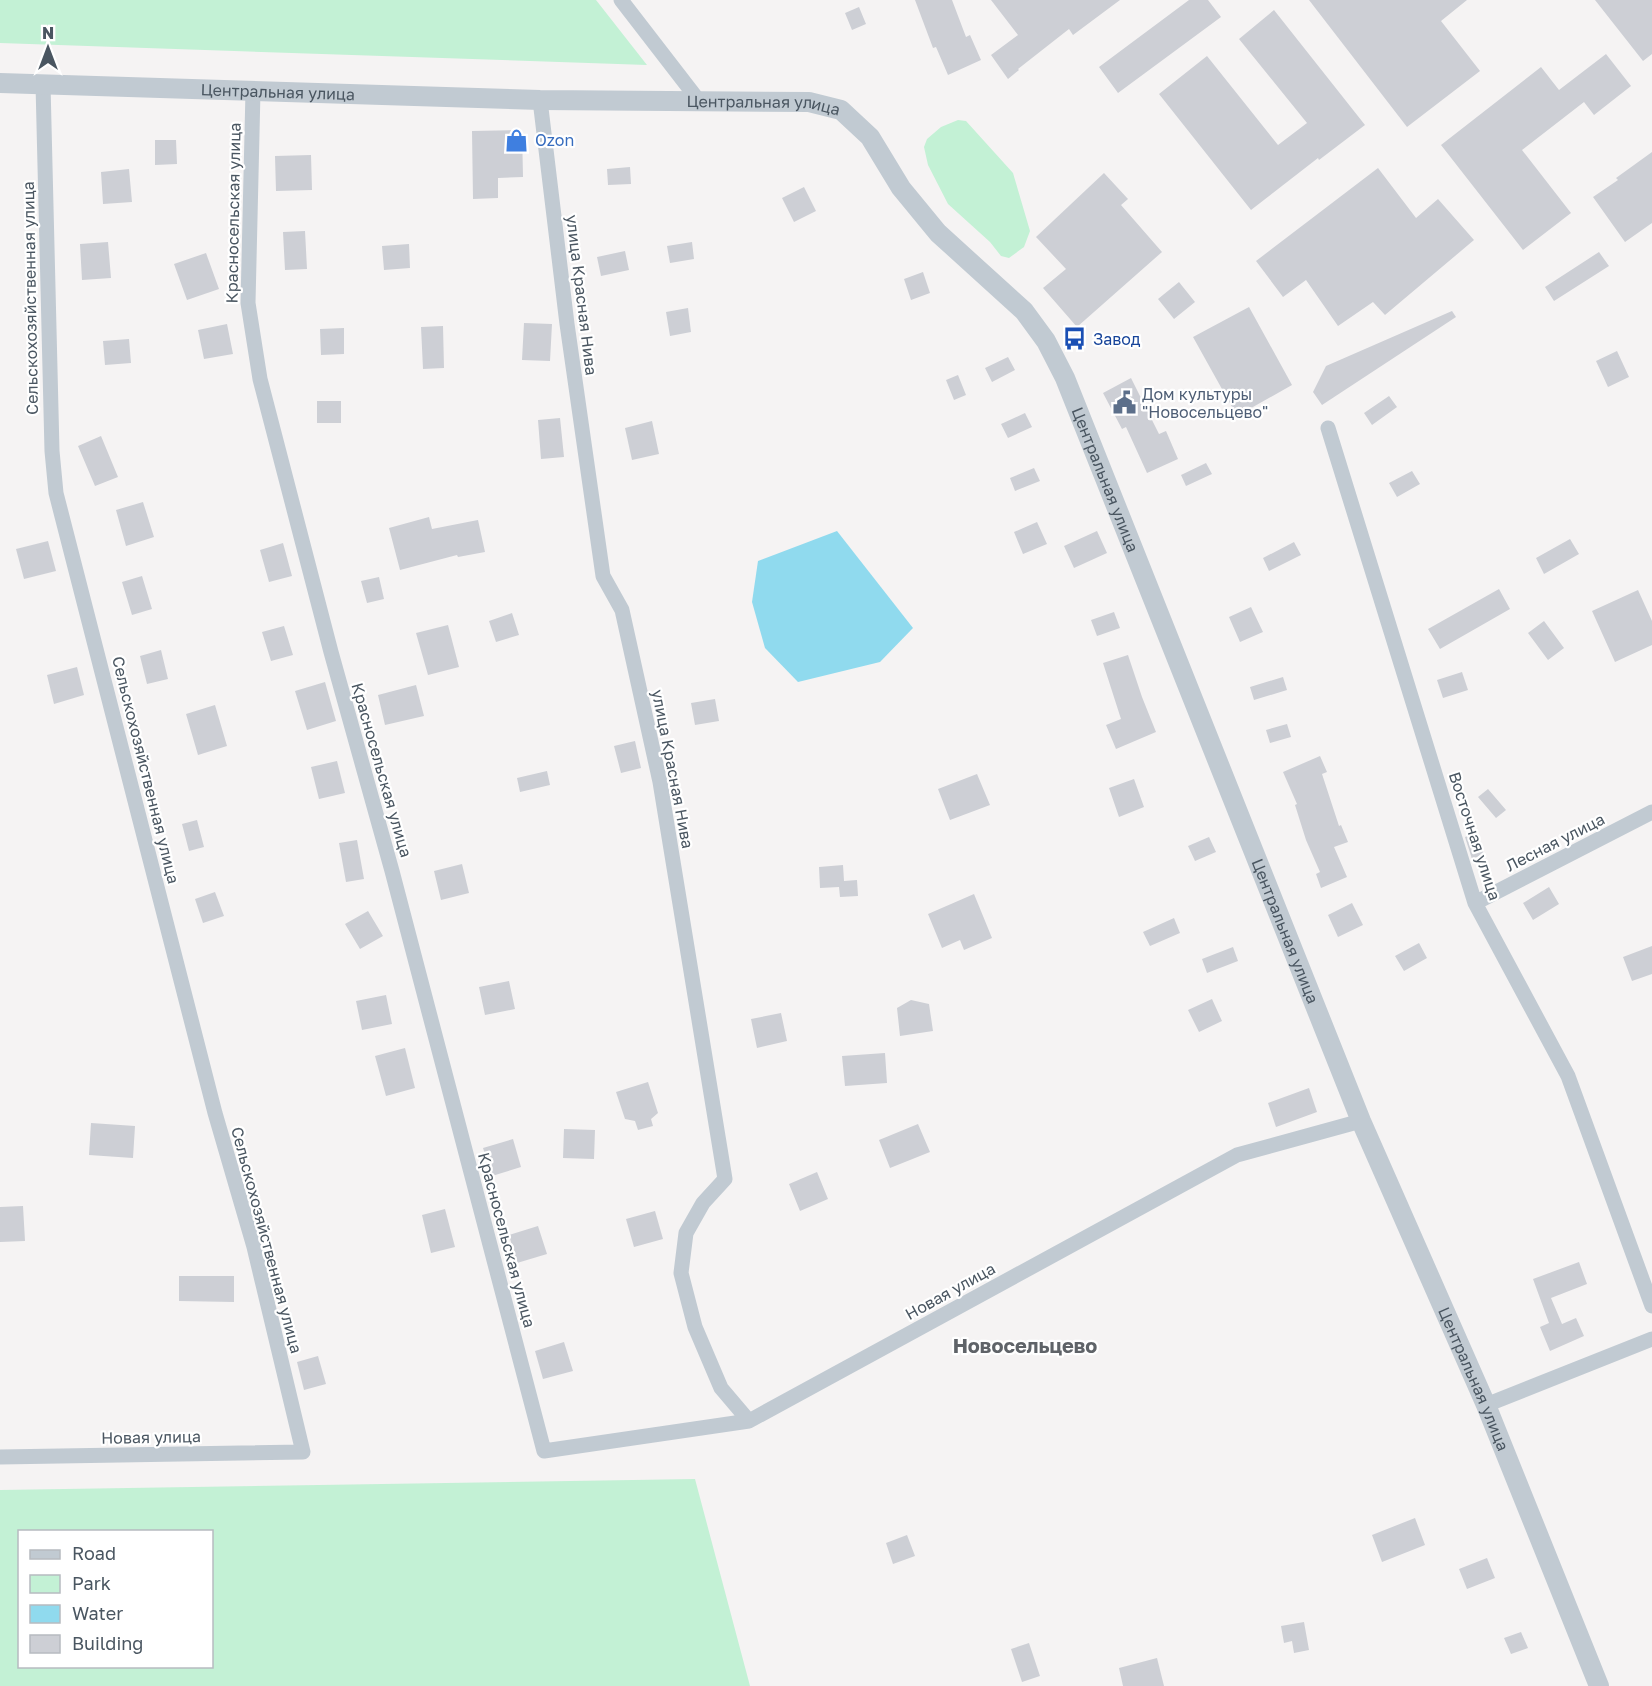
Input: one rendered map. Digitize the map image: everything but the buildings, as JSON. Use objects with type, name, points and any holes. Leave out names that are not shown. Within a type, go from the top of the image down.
[{"type":"street","points":[[621,0],[699,101]]},
{"type":"street","name":"Центральная улица","points":[[0,83],[540,100],[809,102],[841,110],[870,136],[901,188],[938,233],[1024,312],[1046,341],[1065,378],[1360,1121],[1486,1405],[1599,1686]]},
{"type":"street","name":"Сельскохозяйственная улица","points":[[43,84],[52,451],[56,492],[215,1113],[254,1247],[303,1452]]},
{"type":"street","name":"Красносельская улица","points":[[252,91],[248,303],[260,379],[544,1451]]},
{"type":"street","name":"улица Красная Нива","points":[[540,100],[569,336],[603,576],[622,610],[660,782],[725,1179],[703,1203],[686,1233],[681,1273],[695,1327],[721,1388],[749,1421]]},
{"type":"street","name":"Восточная улица","points":[[1328,428],[1476,903],[1568,1076],[1652,1306]]},
{"type":"street","name":"Лесная улица","points":[[1476,903],[1652,812]]},
{"type":"street","name":"Новая улица","points":[[544,1451],[749,1421],[1237,1155],[1360,1121]]},
{"type":"street","points":[[1486,1405],[1652,1339]]},
{"type":"street","name":"Новая улица","points":[[0,1457],[303,1452]]},
{"type":"green space","points":[[0,0],[596,0],[647,65],[0,43]]},
{"type":"green space","points":[[958,120],[966,121],[1013,173],[1030,231],[1024,247],[1009,258],[1001,256],[990,242],[948,204],[928,165],[924,147],[927,139],[941,127]]},
{"type":"green space","points":[[695,1479],[750,1686],[0,1686],[0,1490]]},
{"type":"water","points":[[837,531],[913,628],[880,662],[798,682],[765,648],[752,602],[758,561]]},
{"type":"place","name":"Ozon","points":[[517,140]]},
{"type":"place","name":"Завод","points":[[1075,339]]},
{"type":"place","name":"Дом культуры \"Новосельцево\"","points":[[1124,403]]},
{"type":"district","name":"Новосельцево","points":[[1025,1345]]}]
